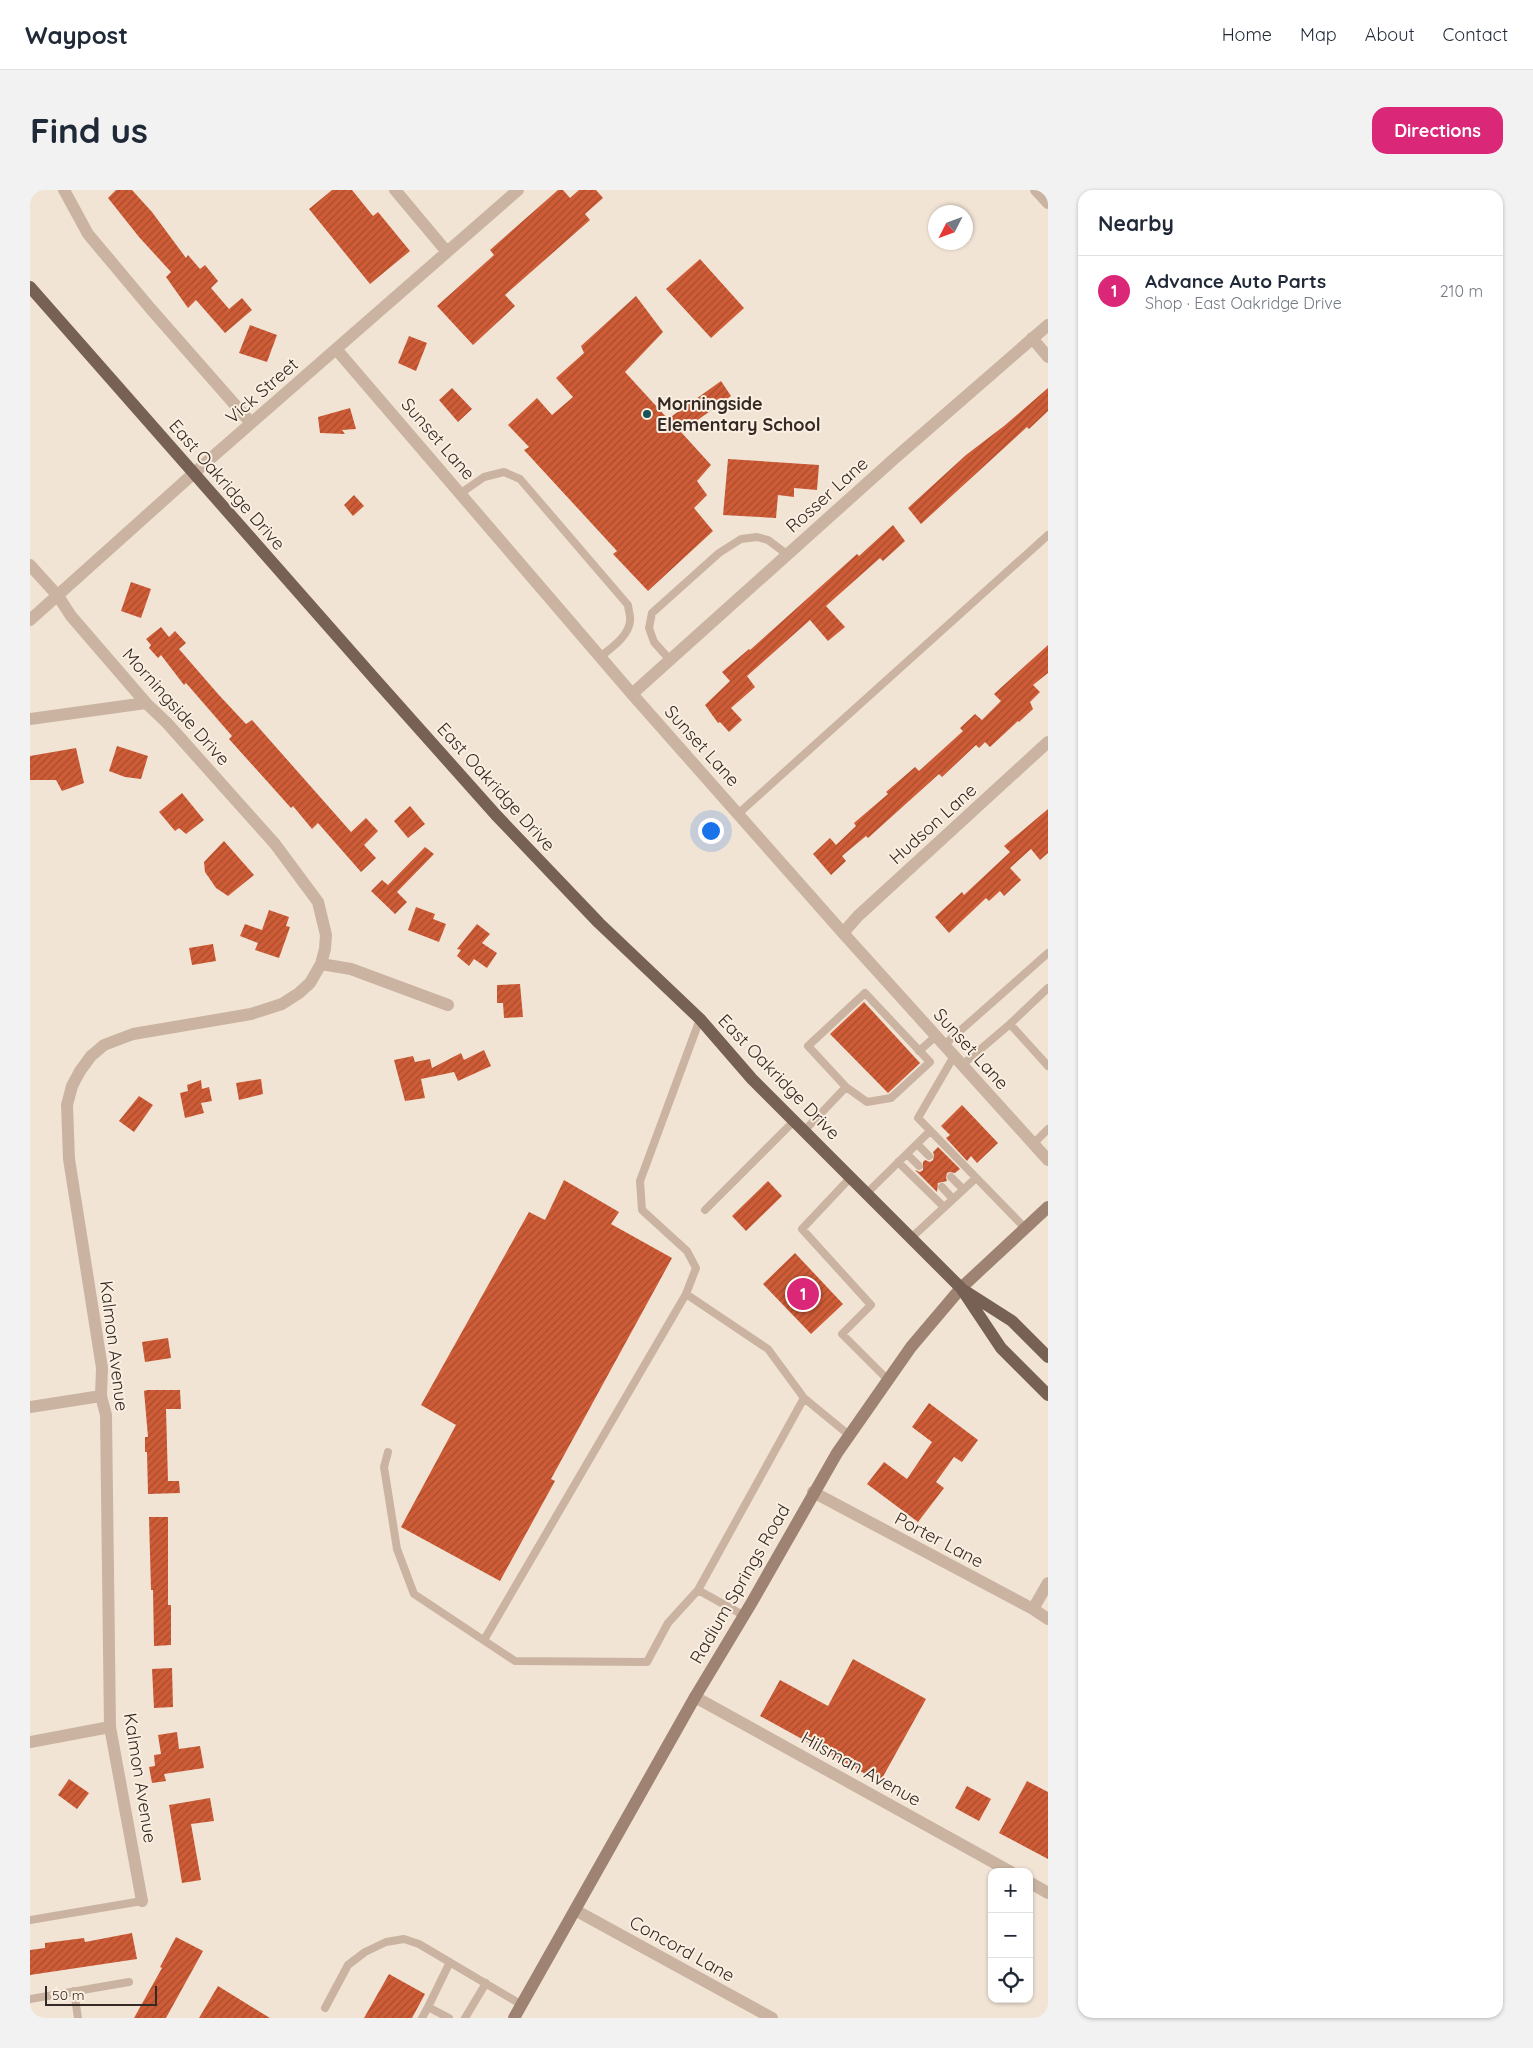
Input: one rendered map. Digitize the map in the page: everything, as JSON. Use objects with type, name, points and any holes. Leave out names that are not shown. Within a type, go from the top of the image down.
[{"type":"main road","name":"East Oakridge Drive","points":[[30,287],[496,815],[599,923],[700,1019],[752,1079],[961,1288],[1001,1348],[1048,1396]]},
{"type":"main road","name":"Radium Springs Road","points":[[514,2018],[695,1697],[744,1615],[813,1492],[849,1435],[910,1347],[961,1288],[1048,1207]]},
{"type":"main road","name":"East Oakridge Drive","points":[[961,1288],[1012,1321],[1048,1357]]},
{"type":"street","points":[[64,190],[88,234],[251,423]]},
{"type":"street","points":[[395,190],[447,252]]},
{"type":"street","name":"Vick Street","points":[[30,620],[194,473],[518,190]]},
{"type":"street","points":[[1036,190],[1048,203]]},
{"type":"street","name":"Rosser Lane","points":[[632,694],[895,458],[1048,325]]},
{"type":"street","points":[[1032,338],[1048,357]]},
{"type":"street","name":"Sunset Lane","points":[[336,349],[632,694],[843,933],[1048,1160]]},
{"type":"street","name":"Morningside Drive","points":[[30,565],[146,703],[167,723],[275,844],[296,872]]},
{"type":"street","points":[[30,719],[146,703]]},
{"type":"street","name":"Hudson Lane","points":[[843,933],[866,909],[1048,742]]},
{"type":"street","name":"Kalmon Avenue","points":[[142,1901],[110,1727],[106,1415],[101,1396],[102,1368],[69,1159],[67,1105],[72,1086],[80,1071],[91,1056],[110,1042],[145,1031],[251,1014],[282,1004],[299,993],[310,982],[321,964],[326,935],[318,902],[296,872]]},
{"type":"street","points":[[321,964],[351,968],[448,1005]]},
{"type":"street","points":[[30,1407],[101,1396]]},
{"type":"street","name":"Porter Lane","points":[[813,1492],[1033,1609],[1048,1619]]},
{"type":"street","points":[[1033,1609],[1048,1583]]},
{"type":"street","name":"Hilsman Avenue","points":[[695,1697],[1004,1868]]},
{"type":"street","points":[[30,1742],[110,1727]]},
{"type":"street","points":[[1033,1884],[1048,1893]]},
{"type":"street","name":"Concord Lane","points":[[575,1910],[772,2018]]},
{"type":"lane","points":[[460,493],[484,477],[504,472],[520,479],[628,605],[630,621],[625,632],[620,640],[600,657]]},
{"type":"lane","points":[[739,814],[1048,535]]},
{"type":"lane","points":[[670,660],[654,642],[649,628],[652,613],[719,553],[741,539],[757,536],[768,540],[788,555]]},
{"type":"lane","points":[[919,1051],[940,1040],[1048,953]]},
{"type":"lane","points":[[1024,1228],[918,1118],[958,1060],[1010,1024],[1048,988]]},
{"type":"lane","points":[[866,993],[930,1062],[891,1098],[867,1102],[846,1087],[808,1046],[866,993]]},
{"type":"lane","points":[[484,1640],[686,1294],[696,1268],[687,1251],[642,1210],[640,1181],[700,1019]]},
{"type":"lane","points":[[1010,1024],[1048,1066]]},
{"type":"lane","points":[[805,1130],[846,1087]]},
{"type":"lane","points":[[705,1210],[795,1120]]},
{"type":"lane","points":[[1033,1144],[1048,1129]]},
{"type":"lane","points":[[867,1193],[930,1131]]},
{"type":"lane","points":[[917,1144],[929,1156]]},
{"type":"lane","points":[[907,1154],[919,1166]]},
{"type":"lane","points":[[898,1162],[944,1207]]},
{"type":"lane","points":[[850,1177],[802,1229],[871,1305],[842,1334],[888,1380]]},
{"type":"lane","points":[[951,1177],[963,1189]]},
{"type":"lane","points":[[911,1238],[976,1178]]},
{"type":"lane","points":[[942,1187],[953,1199]]},
{"type":"lane","points":[[686,1294],[768,1349],[804,1398],[849,1435]]},
{"type":"lane","points":[[388,1452],[384,1467],[397,1549],[414,1594],[515,1661],[648,1662],[668,1624],[698,1590],[804,1398]]},
{"type":"lane","points":[[698,1590],[744,1615]]},
{"type":"lane","points":[[30,1920],[142,1901]]},
{"type":"lane","points":[[325,2008],[348,1965],[365,1952],[386,1942],[404,1939],[419,1944],[522,2004]]},
{"type":"lane","points":[[422,2018],[450,1962]]},
{"type":"lane","points":[[30,1999],[129,1982]]},
{"type":"lane","points":[[465,2018],[486,1983]]},
{"type":"lane","points":[[74,1991],[78,2018]]},
{"type":"lane","points":[[428,2007],[448,2018]]},
{"type":"building","points":[[116,190],[132,190],[152,212],[186,258],[188,255],[200,269],[205,265],[218,281],[211,288],[229,309],[242,298],[252,310],[225,333],[196,300],[188,308],[166,277],[171,272],[139,237],[108,198]]},
{"type":"building","points":[[332,190],[352,190],[373,216],[378,212],[410,251],[370,284],[309,209]]},
{"type":"building","points":[[558,190],[563,190],[570,198],[579,190],[596,190],[603,198],[585,214],[590,220],[505,295],[515,306],[473,345],[437,306],[494,255],[490,250]]},
{"type":"building","points":[[700,259],[744,308],[711,338],[666,289]]},
{"type":"building","points":[[636,296],[663,332],[625,372],[668,419],[721,381],[731,396],[681,432],[711,465],[697,481],[707,495],[694,508],[713,531],[648,591],[613,554],[617,551],[524,450],[529,447],[508,425],[537,398],[552,415],[573,397],[556,378],[584,353],[581,346]]},
{"type":"building","points":[[250,325],[277,335],[267,362],[239,353]]},
{"type":"building","points":[[409,336],[427,343],[416,371],[398,363]]},
{"type":"building","points":[[452,388],[472,409],[458,422],[439,400]]},
{"type":"building","points":[[1048,388],[1048,411],[1029,429],[1027,427],[921,524],[908,508],[966,455],[1004,426]]},
{"type":"building","points":[[350,408],[356,429],[342,430],[345,434],[320,433],[318,417]]},
{"type":"building","points":[[728,459],[819,465],[817,490],[794,488],[794,497],[778,495],[776,518],[723,515]]},
{"type":"building","points":[[354,495],[364,506],[353,516],[344,505]]},
{"type":"building","points":[[893,525],[905,541],[883,561],[880,558],[826,606],[845,627],[828,641],[810,620],[747,676],[755,687],[731,708],[742,720],[729,732],[720,722],[718,723],[705,705],[730,681],[722,672],[750,650],[857,554],[859,556]]},
{"type":"building","points":[[131,582],[151,589],[141,618],[121,611]]},
{"type":"building","points":[[161,627],[169,637],[175,631],[186,643],[179,649],[218,694],[246,724],[252,720],[351,832],[366,818],[378,831],[364,845],[376,858],[361,872],[318,823],[312,829],[293,806],[291,808],[229,739],[232,736],[186,683],[184,685],[161,655],[158,658],[149,648],[151,645],[146,639]]},
{"type":"building","points":[[1048,645],[1048,673],[1033,685],[1040,692],[1030,702],[1033,709],[990,747],[985,742],[979,748],[976,745],[942,777],[939,774],[868,838],[866,836],[842,856],[846,861],[831,875],[813,854],[830,838],[836,845],[856,826],[854,823],[888,794],[886,792],[915,767],[919,771],[963,731],[960,728],[975,714],[982,720],[1001,701],[994,694]]},
{"type":"building","points":[[117,746],[148,756],[141,779],[125,777],[109,771]]},
{"type":"building","points":[[76,748],[84,783],[62,791],[56,780],[30,780],[30,756]]},
{"type":"building","points":[[182,793],[204,820],[186,834],[179,828],[175,831],[159,812]]},
{"type":"building","points":[[410,806],[425,824],[408,838],[394,821]]},
{"type":"building","points":[[1048,809],[1048,853],[1040,860],[1031,849],[1010,868],[1021,880],[1004,896],[1000,891],[989,901],[986,898],[949,933],[935,917],[962,892],[964,895],[1010,852],[1004,846]]},
{"type":"building","points":[[224,841],[254,875],[228,896],[216,888],[205,872],[204,862]]},
{"type":"building","points":[[425,847],[434,854],[397,892],[407,902],[395,914],[371,891],[382,880],[388,885]]},
{"type":"building","points":[[416,907],[435,914],[433,919],[446,924],[439,942],[408,930]]},
{"type":"building","points":[[269,910],[289,917],[286,926],[290,927],[279,958],[255,950],[258,943],[240,936],[245,924],[262,930]]},
{"type":"building","points":[[477,924],[490,934],[482,943],[497,953],[487,968],[474,959],[469,966],[457,956],[461,950],[457,949]]},
{"type":"building","points":[[213,944],[216,961],[192,965],[189,948]]},
{"type":"building","points":[[520,984],[523,1017],[504,1018],[503,1003],[497,1003],[497,985]]},
{"type":"building","points":[[864,1002],[920,1063],[888,1093],[830,1034]]},
{"type":"building","points":[[484,1050],[491,1066],[458,1081],[454,1072],[421,1079],[425,1098],[405,1101],[394,1060],[413,1056],[415,1062],[430,1059],[432,1068],[461,1053],[464,1060]]},
{"type":"building","points":[[261,1079],[263,1094],[239,1100],[236,1083]]},
{"type":"building","points":[[201,1080],[202,1089],[209,1087],[212,1101],[201,1103],[204,1113],[185,1118],[180,1093],[188,1091],[187,1085]]},
{"type":"building","points":[[139,1096],[153,1105],[134,1132],[119,1121]]},
{"type":"building","points":[[962,1105],[998,1143],[977,1163],[971,1156],[967,1161],[946,1138],[950,1135],[941,1126]]},
{"type":"building","points":[[938,1147],[960,1169],[955,1173],[947,1173],[947,1181],[938,1183],[937,1192],[915,1170],[920,1172],[923,1170],[923,1162],[925,1160],[930,1162],[933,1160],[933,1152]]},
{"type":"building","points":[[564,1180],[619,1212],[611,1224],[672,1258],[551,1479],[555,1481],[500,1581],[401,1527],[456,1425],[421,1405],[529,1212],[545,1220]]},
{"type":"building","points":[[768,1181],[782,1196],[746,1231],[732,1216]]},
{"type":"building","points":[[795,1253],[843,1304],[811,1334],[763,1284]]},
{"type":"building","points":[[168,1338],[171,1358],[145,1362],[142,1342]]},
{"type":"building","points":[[180,1390],[181,1409],[166,1409],[168,1481],[179,1481],[180,1493],[148,1494],[145,1437],[148,1437],[144,1391]]},
{"type":"building","points":[[929,1403],[978,1440],[962,1462],[954,1457],[936,1482],[944,1488],[918,1522],[867,1484],[884,1462],[907,1479],[932,1442],[912,1427]]},
{"type":"building","points":[[149,1517],[168,1517],[168,1605],[171,1605],[171,1645],[154,1646]]},
{"type":"building","points":[[853,1659],[926,1699],[880,1782],[760,1716],[780,1680],[828,1706]]},
{"type":"building","points":[[172,1668],[173,1707],[154,1708],[152,1669]]},
{"type":"building","points":[[177,1732],[179,1749],[200,1746],[204,1768],[164,1774],[166,1781],[152,1783],[149,1767],[155,1766],[154,1755],[161,1754],[158,1735]]},
{"type":"building","points":[[69,1779],[89,1793],[77,1809],[58,1795]]},
{"type":"building","points":[[1027,1781],[1048,1792],[1048,1859],[999,1833]]},
{"type":"building","points":[[967,1786],[991,1799],[979,1821],[955,1808]]},
{"type":"building","points":[[210,1798],[214,1821],[191,1824],[201,1880],[182,1883],[169,1805]]},
{"type":"building","points":[[132,1933],[137,1959],[30,1975],[30,1950],[45,1948],[45,1943],[84,1938],[85,1942]]},
{"type":"building","points":[[176,1937],[203,1951],[166,2018],[134,2018],[162,1968],[160,1967]]},
{"type":"building","points":[[389,1974],[425,1994],[412,2018],[364,2018]]},
{"type":"building","points":[[218,1986],[270,2018],[199,2018]]},
{"type":"place","name":"Morningside Elementary School","points":[[647,414]]},
{"type":"place","name":"Advance Auto Parts","points":[[803,1294]]}]
